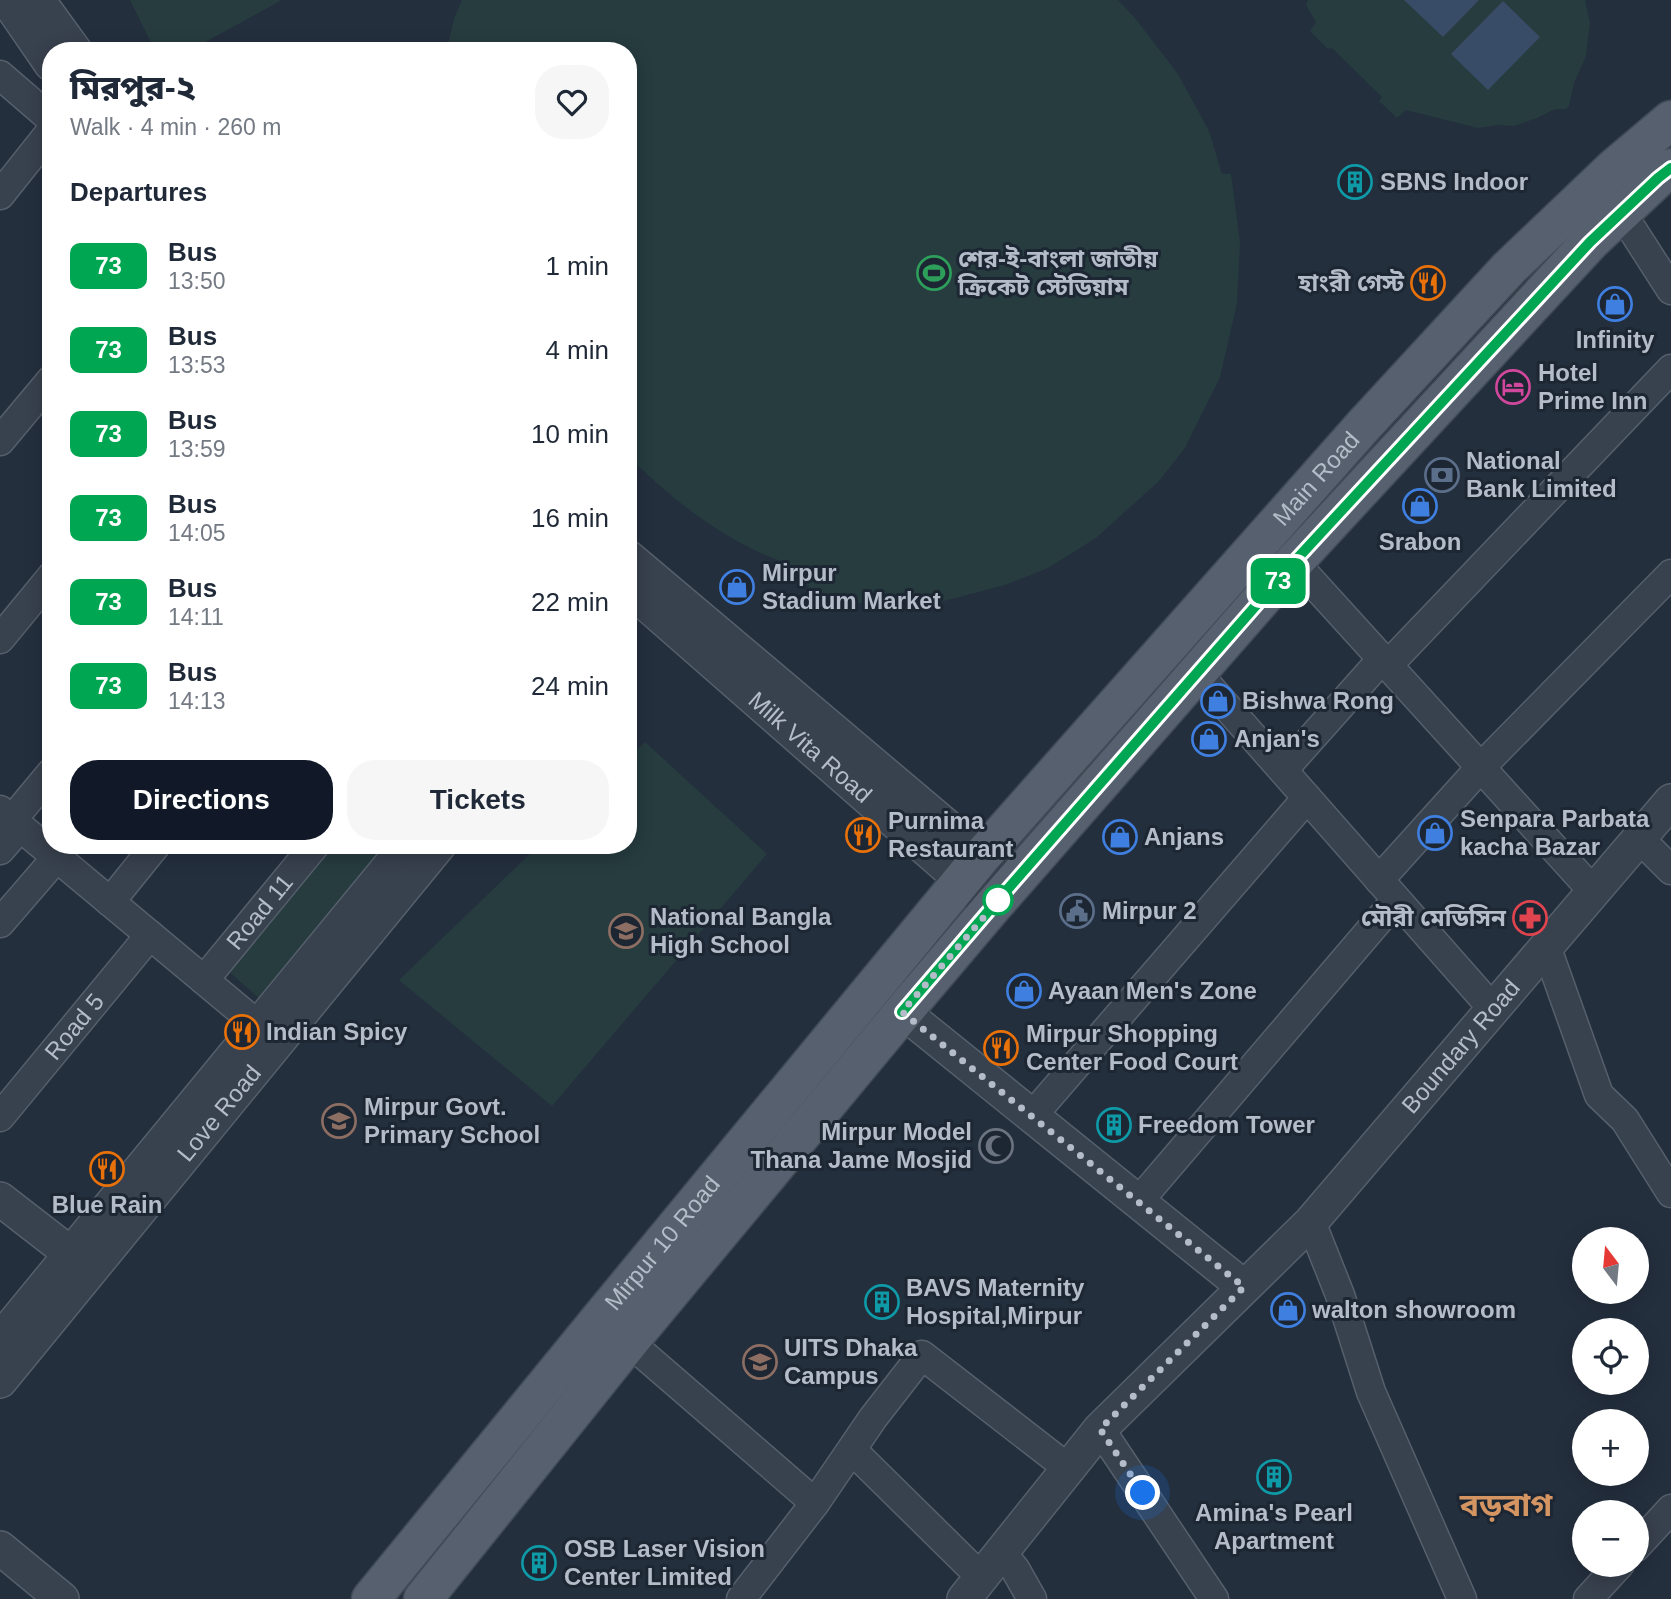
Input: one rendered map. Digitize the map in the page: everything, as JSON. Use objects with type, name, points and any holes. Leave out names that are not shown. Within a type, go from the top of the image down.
[{"type":"main road","name":"Main Road","points":[[972,869],[1412,373],[1509,268],[1613,169],[1671,120]]},
{"type":"main road","name":"Main Road","points":[[902,1012],[1294,562],[1590,242],[1671,168]]},
{"type":"main road","points":[[1412,373],[1443,401]]},
{"type":"main road","name":"Mirpur 10 Road","points":[[423,1599],[629,1342],[775,1137],[972,869]]},
{"type":"main road","name":"Mirpur 10 Road","points":[[371,1599],[577,1346],[775,1137],[902,1012]]},
{"type":"street","points":[[7,0],[42,51]]},
{"type":"street","points":[[38,0],[68,42]]},
{"type":"street","points":[[0,75],[42,111]]},
{"type":"street","points":[[0,195],[42,142]]},
{"type":"street","points":[[1622,212],[1671,290]]},
{"type":"street","points":[[1283,770],[1671,369]]},
{"type":"street","points":[[0,442],[42,391]]},
{"type":"street","points":[[1294,562],[1593,891]]},
{"type":"street","points":[[1138,1202],[1388,890],[1480,768],[1671,574]]},
{"type":"street","name":"Milk Vita Road","points":[[637,584],[1003,895]]},
{"type":"street","points":[[0,639],[42,588]]},
{"type":"street","points":[[1197,673],[1493,1009]]},
{"type":"street","points":[[0,850],[11,819],[42,783]]},
{"type":"street","points":[[1032,1116],[1307,798]]},
{"type":"street","name":"Boundary Road","points":[[982,1576],[1100,1429],[1311,1222],[1671,801]]},
{"type":"street","points":[[11,819],[42,845]]},
{"type":"street","points":[[1639,838],[1671,870]]},
{"type":"street","points":[[53,854],[269,1034]]},
{"type":"street","points":[[110,902],[149,854]]},
{"type":"street","name":"Road 11","points":[[204,980],[308,854]]},
{"type":"street","name":"Love Road","points":[[0,1381],[269,1034],[400,854]]},
{"type":"street","name":"Love Road","points":[[0,1340],[71,1254],[431,854]]},
{"type":"street","points":[[0,923],[57,857]]},
{"type":"street","name":"Road 5","points":[[0,1117],[150,935]]},
{"type":"street","points":[[1546,946],[1599,1095],[1625,1120],[1671,1193]]},
{"type":"street","points":[[902,1012],[1244,1287]]},
{"type":"street","points":[[0,1199],[71,1254]]},
{"type":"street","points":[[1311,1222],[1340,1295],[1371,1392],[1462,1599]]},
{"type":"street","points":[[629,1342],[815,1503]]},
{"type":"street","points":[[753,1595],[873,1418],[922,1355],[1069,1469]]},
{"type":"street","points":[[1100,1429],[1214,1599]]},
{"type":"street","points":[[852,1450],[982,1576],[1015,1569],[1032,1599]]},
{"type":"street","points":[[1649,1533],[1671,1508]]},
{"type":"street","points":[[0,1548],[62,1599]]},
{"type":"street","points":[[1588,1599],[1608,1577]]},
{"type":"green space","points":[[130,0],[282,0],[205,42],[151,42]]},
{"type":"green space","name":"শের-ই-বাংলা জাতীয় ক্রিকেট স্টেডিয়াম","points":[[462,0],[1118,0],[1178,74],[1209,131],[1222,174],[1231,174],[1240,242],[1237,303],[1220,377],[1185,448],[1159,481],[1096,538],[1048,568],[1005,585],[940,602],[851,603],[806,595],[809,585],[786,578],[789,564],[723,533],[683,505],[637,464],[637,42],[448,42]]},
{"type":"green space","points":[[1308,0],[1585,0],[1590,23],[1586,56],[1566,109],[1555,109],[1514,126],[1478,128],[1406,110],[1397,118],[1379,101],[1382,97],[1332,48],[1328,49],[1310,31],[1316,22],[1306,5]]},
{"type":"green space","points":[[645,742],[767,854],[552,1106],[399,980],[530,854],[637,854],[637,750]]},
{"type":"green space","points":[[324,854],[378,854],[260,999],[227,970]]},
{"type":"water","points":[[1404,0],[1479,0],[1443,37]]},
{"type":"water","points":[[1503,1],[1540,37],[1488,90],[1451,54]]},
{"type":"bus line","name":"73","points":[[902,1012],[1294,562],[1590,242],[1671,168]]},
{"type":"place","name":"SBNS Indoor","points":[[1355,182]]},
{"type":"place","name":"শের-ই-বাংলা জাতীয় ক্রিকেট স্টেডিয়াম","points":[[934,273]]},
{"type":"place","name":"হাংরী গেস্ট","points":[[1428,283]]},
{"type":"place","name":"Infinity","points":[[1615,304]]},
{"type":"place","name":"Hotel Prime Inn","points":[[1513,387]]},
{"type":"place","name":"National Bank Limited","points":[[1442,475]]},
{"type":"place","name":"Srabon","points":[[1420,506]]},
{"type":"place","name":"Mirpur Stadium Market","points":[[737,587]]},
{"type":"place","name":"Bishwa Rong","points":[[1218,701]]},
{"type":"place","name":"Anjan's","points":[[1209,739]]},
{"type":"place","name":"Senpara Parbata kacha Bazar","points":[[1435,833]]},
{"type":"place","name":"Purnima Restaurant","points":[[863,835]]},
{"type":"place","name":"Anjans","points":[[1120,837]]},
{"type":"place","name":"Mirpur 2","points":[[1077,911]]},
{"type":"place","name":"মৌরী মেডিসিন","points":[[1530,918]]},
{"type":"place","name":"National Bangla High School","points":[[626,931]]},
{"type":"place","name":"Ayaan Men's Zone","points":[[1024,991]]},
{"type":"place","name":"Indian Spicy","points":[[242,1032]]},
{"type":"place","name":"Mirpur Shopping Center Food Court","points":[[1001,1048]]},
{"type":"place","name":"Mirpur Govt. Primary School","points":[[339,1121]]},
{"type":"place","name":"Freedom Tower","points":[[1114,1125]]},
{"type":"place","name":"Mirpur Model Thana Jame Mosjid","points":[[996,1146]]},
{"type":"place","name":"Blue Rain","points":[[107,1169]]},
{"type":"place","name":"BAVS Maternity Hospital,Mirpur","points":[[882,1302]]},
{"type":"place","name":"walton showroom","points":[[1288,1310]]},
{"type":"place","name":"UITS Dhaka Campus","points":[[760,1362]]},
{"type":"place","name":"Amina's Pearl Apartment","points":[[1274,1477]]},
{"type":"place","name":"OSB Laser Vision Center Limited","points":[[539,1563]]},
{"type":"district","name":"বড়বাগ","points":[[1506,1505]]},
{"type":"route","points":[[998,900],[1003,895],[902,1012],[1244,1287],[1100,1429],[1143,1493]]}]
